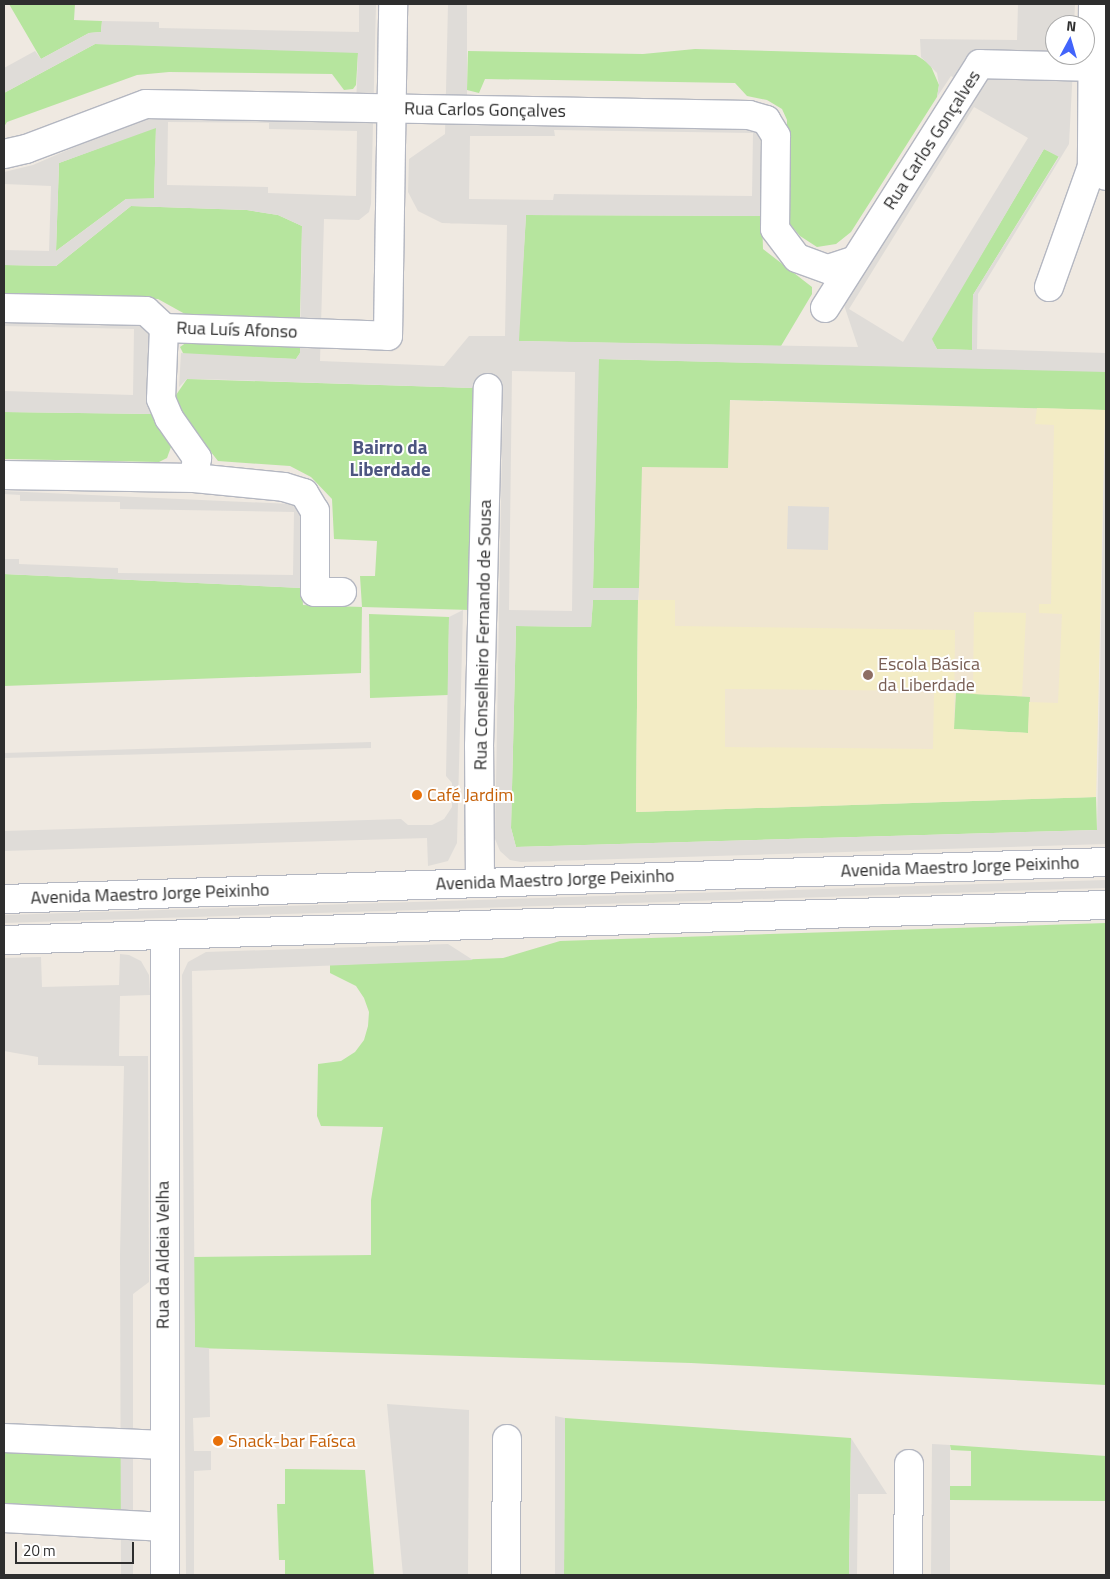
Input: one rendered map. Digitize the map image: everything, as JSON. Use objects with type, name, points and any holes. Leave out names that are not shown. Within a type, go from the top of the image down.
[{"type":"street","points":[[391,108],[393,4]]},
{"type":"street","points":[[1049,287],[1099,171],[1093,67],[1093,4]]},
{"type":"street","name":"Rua Carlos Gonçalves","points":[[825,308],[980,64],[1093,67]]},
{"type":"street","name":"Rua Carlos Gonçalves","points":[[4,154],[26,149],[146,104],[749,115],[766,120],[776,136],[775,229],[797,258],[828,269],[855,260]]},
{"type":"street","name":"Rua Luís Afonso","points":[[4,308],[146,311],[164,328],[388,336],[391,108]]},
{"type":"street","points":[[164,328],[161,399],[169,418],[197,458],[194,478]]},
{"type":"street","name":"Rua Conselheiro Fernando de Sousa","points":[[480,882],[488,388]]},
{"type":"street","points":[[4,475],[194,478],[284,487],[304,493],[315,511],[314,592],[342,592]]},
{"type":"street","name":"Avenida Maestro Jorge Peixinho","points":[[4,899],[1106,862]]},
{"type":"street","points":[[4,940],[1106,905]]},
{"type":"street","name":"Rua da Aldeia Velha","points":[[165,935],[165,1575]]},
{"type":"street","points":[[4,1438],[164,1445]]},
{"type":"street","points":[[506,1575],[507,1439]]},
{"type":"street","points":[[908,1575],[909,1464]]},
{"type":"street","points":[[4,1518],[164,1527]]},
{"type":"shaded area","points":[[359,4],[376,4],[371,204],[369,212],[359,220],[324,219],[320,361],[444,366],[469,336],[505,336],[507,225],[442,223],[418,211],[408,192],[409,159],[445,134],[448,4],[467,4],[467,111],[752,125],[763,132],[762,216],[526,215],[519,341],[858,347],[844,305],[976,90],[951,76],[937,97],[939,85],[937,73],[921,57],[920,39],[1017,40],[1018,4],[1075,4],[1074,15],[1045,15],[1045,65],[1070,65],[1073,67],[1069,144],[978,294],[977,349],[1106,353],[1106,372],[1106,844],[521,862],[510,860],[500,851],[495,839],[503,389],[200,379],[187,379],[179,387],[181,353],[296,359],[300,353],[302,226],[278,215],[247,210],[131,206],[56,266],[4,265],[4,250],[49,251],[51,186],[4,184],[4,172],[33,165],[151,114],[356,107],[358,53],[95,44],[4,93],[4,68],[35,51],[41,59],[89,33],[101,32],[102,21],[159,22],[159,28],[359,32]],"holes":[[[974,107],[1028,138],[903,342],[849,309]],[[168,122],[269,123],[269,129],[357,131],[356,196],[268,193],[268,187],[167,185]],[[156,128],[154,198],[126,199],[56,251],[59,163]],[[554,130],[753,133],[752,196],[554,194],[553,200],[469,199],[470,136],[555,136]],[[1044,149],[1059,157],[973,295],[972,350],[937,349],[932,339]],[[599,359],[1106,372],[1097,830],[516,847],[511,828],[516,626],[591,627],[593,600],[638,600],[639,588],[593,588]],[[512,371],[575,372],[572,611],[509,610]]]},
{"type":"shaded area","points":[[4,319],[143,322],[151,326],[153,414],[4,412],[4,391],[133,395],[134,329],[4,326]]},
{"type":"shaded area","name":"Escola Básica da Liberdade","points":[[641,398],[1105,410],[1096,797],[636,812]]},
{"type":"shaded area","points":[[4,491],[292,504],[300,510],[303,520],[302,588],[4,574],[4,559],[19,559],[19,564],[118,568],[118,573],[293,575],[294,512],[120,509],[120,502],[20,501],[20,495],[4,494]]},
{"type":"shaded area","points":[[788,506],[829,507],[828,550],[787,549]]},
{"type":"shaded area","points":[[463,610],[457,843],[448,861],[428,866],[427,838],[4,851],[4,831],[401,819],[408,825],[432,825],[444,819],[452,807],[452,783],[446,776],[449,617]]},
{"type":"shaded area","points":[[371,742],[371,748],[4,758],[4,753]]},
{"type":"shaded area","points":[[1106,880],[1106,888],[4,923],[4,915]]},
{"type":"shaded area","points":[[448,944],[473,960],[192,971],[195,1347],[209,1348],[210,1417],[193,1418],[194,1451],[211,1451],[211,1470],[194,1471],[194,1575],[186,1575],[182,975],[188,962],[206,952]]},
{"type":"shaded area","points":[[120,954],[129,955],[141,961],[149,975],[150,995],[120,996],[119,1056],[148,1056],[149,1282],[133,1294],[133,1575],[121,1575],[120,1254],[124,1066],[38,1065],[38,1057],[4,1051],[5,958],[41,957],[42,987],[119,985]]},
{"type":"shaded area","points":[[387,1404],[469,1410],[468,1575],[403,1575]]},
{"type":"shaded area","points":[[555,1416],[565,1418],[564,1575],[555,1575]]},
{"type":"shaded area","points":[[851,1438],[887,1494],[858,1494],[857,1575],[849,1575]]},
{"type":"shaded area","points":[[932,1444],[950,1445],[950,1575],[931,1575]]},
{"type":"green space","points":[[9,4],[75,4],[74,20],[102,21],[101,32],[89,33],[41,59]]},
{"type":"green space","points":[[95,44],[352,50],[358,53],[356,85],[353,89],[344,90],[332,74],[169,72],[137,75],[7,122],[4,127],[4,93]]},
{"type":"green space","points":[[695,49],[916,55],[930,64],[939,85],[937,97],[851,232],[836,244],[817,247],[800,236],[790,224],[787,212],[787,120],[782,109],[767,100],[747,96],[735,83],[485,79],[479,93],[467,90],[468,51],[643,54]]},
{"type":"green space","points":[[156,127],[154,199],[126,199],[56,251],[59,163]]},
{"type":"green space","points":[[1044,149],[1059,156],[973,295],[972,350],[937,349],[931,339]]},
{"type":"green space","points":[[131,206],[247,210],[278,215],[302,226],[300,318],[185,314],[158,299],[4,293],[4,265],[56,266]]},
{"type":"green space","points":[[526,215],[762,216],[763,249],[812,287],[812,294],[781,346],[518,341]]},
{"type":"green space","points":[[187,342],[300,346],[300,353],[296,359],[184,355],[180,347]]},
{"type":"green space","points":[[598,359],[1106,371],[1105,410],[730,400],[728,468],[642,467],[639,588],[593,588]]},
{"type":"green space","points":[[187,379],[474,388],[471,610],[362,607],[360,576],[375,576],[377,541],[334,539],[332,499],[311,477],[290,466],[218,461],[182,415],[176,395]]},
{"type":"green space","points":[[4,412],[153,414],[171,447],[167,458],[159,462],[4,459]]},
{"type":"green space","points":[[4,574],[302,588],[303,605],[362,607],[361,673],[4,686]]},
{"type":"green space","points":[[593,600],[638,600],[636,812],[1096,797],[1097,830],[516,847],[511,828],[516,626],[591,627]]},
{"type":"green space","points":[[369,614],[449,617],[448,695],[370,698]]},
{"type":"green space","points":[[956,693],[1030,697],[1028,733],[954,729]]},
{"type":"green space","points":[[1106,923],[1106,1385],[691,1363],[195,1348],[193,1257],[371,1255],[371,1200],[383,1127],[321,1126],[317,1116],[318,1064],[341,1061],[355,1052],[364,1040],[368,1026],[369,1012],[364,998],[356,986],[330,973],[330,965],[503,958],[560,941]]},
{"type":"green space","points":[[565,1418],[851,1438],[849,1575],[564,1575]]},
{"type":"green space","points":[[4,1428],[123,1433],[121,1529],[4,1523]]},
{"type":"green space","points":[[950,1445],[1106,1456],[1106,1501],[950,1500],[950,1486],[971,1486],[971,1451],[951,1450]]},
{"type":"green space","points":[[285,1469],[365,1470],[374,1575],[285,1575],[285,1560],[279,1560],[277,1504],[285,1504]]},
{"type":"sand","points":[[1037,408],[1105,410],[1096,797],[636,812],[638,600],[675,600],[675,626],[955,630],[954,729],[1028,733],[1029,702],[1058,703],[1062,614],[1039,613],[1039,604],[1051,604],[1054,425],[1035,424]],"holes":[[[725,689],[934,691],[933,749],[725,747]]]},
{"type":"sand","points":[[974,612],[1026,613],[1022,696],[973,694]]},
{"type":"place","name":"Escola Básica da Liberdade","points":[[868,675]]},
{"type":"place","name":"Café Jardim","points":[[417,795]]},
{"type":"place","name":"Snack-bar Faísca","points":[[218,1441]]},
{"type":"district","name":"Bairro da Liberdade","points":[[390,458]]}]
